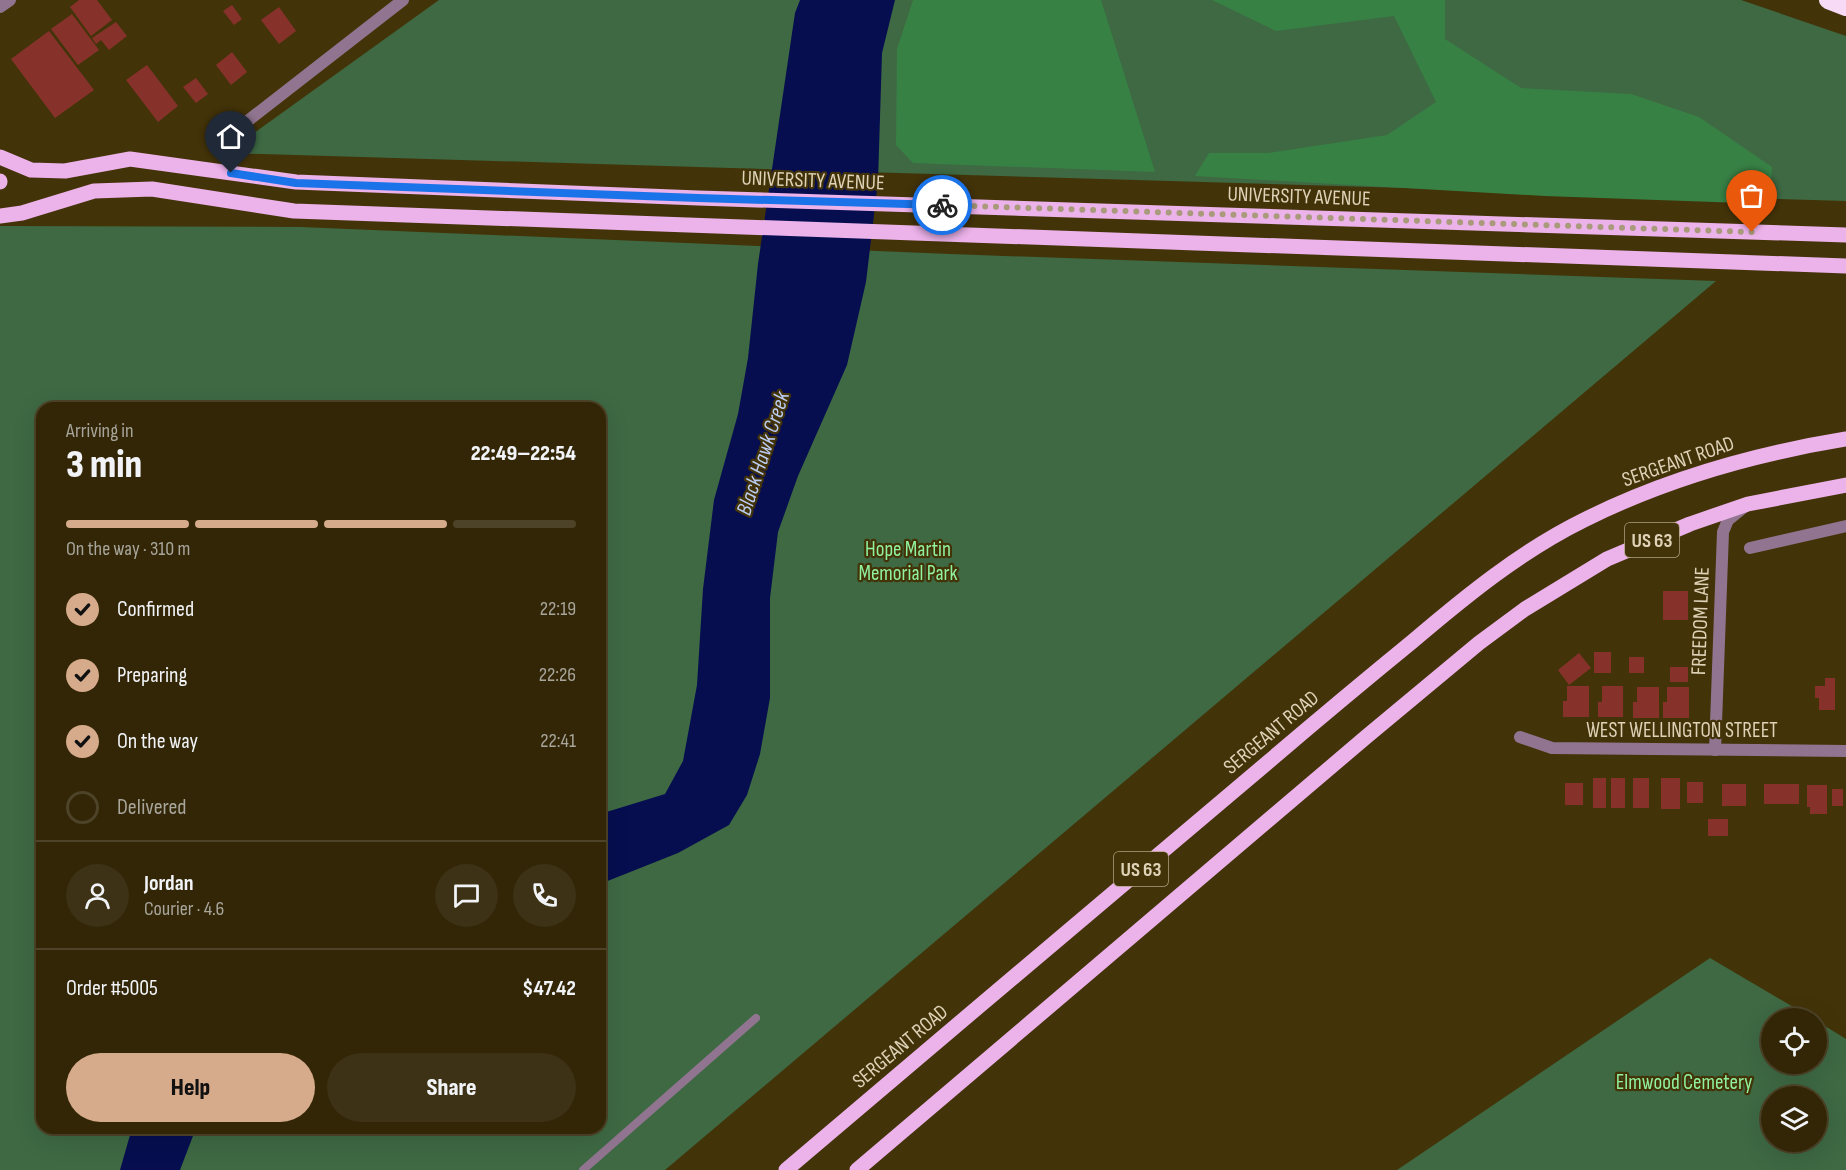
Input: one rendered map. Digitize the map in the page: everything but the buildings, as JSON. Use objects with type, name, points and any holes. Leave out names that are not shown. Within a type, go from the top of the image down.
[{"type":"highway","points":[[1828,0],[1846,8]]},
{"type":"main road","name":"UNIVERSITY AVENUE","points":[[0,157],[31,170],[65,171],[130,159],[296,183],[1846,235]]},
{"type":"main road","points":[[0,216],[22,213],[94,191],[153,189],[294,211],[1846,266]]},
{"type":"main road","name":"SERGEANT ROAD","points":[[786,1170],[1328,711],[1498,573],[1539,545],[1584,520],[1671,481],[1787,449],[1846,439]]},
{"type":"main road","name":"US 63","points":[[857,1170],[1488,637],[1567,581],[1607,559],[1690,524],[1748,504],[1846,485]]},
{"type":"street","points":[[0,7],[10,0]]},
{"type":"street","points":[[245,123],[403,0]]},
{"type":"street","name":"FREEDOM LANE","points":[[1715,750],[1723,532],[1728,520],[1748,504]]},
{"type":"street","points":[[1750,548],[1846,526]]},
{"type":"street","name":"WEST WELLINGTON STREET","points":[[1520,737],[1552,748],[1846,751]]},
{"type":"lane","points":[[583,1170],[756,1018]]},
{"type":"green space","points":[[439,0],[1741,0],[1846,36],[1846,201],[226,153]]},
{"type":"green space","points":[[913,0],[1101,0],[1155,172],[913,163],[896,145],[897,49]]},
{"type":"green space","points":[[1212,0],[1445,0],[1445,39],[1521,88],[1631,94],[1699,117],[1772,167],[1770,204],[1545,196],[1195,176],[1209,153],[1268,153],[1387,135],[1436,102],[1394,16],[1276,31]]},
{"type":"green space","name":"Hope Martin Memorial Park","points":[[0,226],[301,227],[950,254],[1716,281],[665,1170],[0,1170]]},
{"type":"green space","name":"Elmwood Cemetery","points":[[1710,958],[1795,1008],[1761,1008],[1761,1074],[1827,1074],[1827,1027],[1846,1039],[1846,1170],[1397,1170]]},
{"type":"water","name":"Black Hawk Creek","points":[[800,0],[895,0],[882,53],[878,181],[866,282],[847,365],[798,476],[778,532],[770,598],[770,698],[760,754],[747,795],[729,825],[678,853],[606,882],[606,812],[665,794],[683,761],[697,685],[703,589],[714,500],[738,414],[748,358],[758,264],[795,13]]},
{"type":"water","points":[[130,1134],[194,1134],[180,1170],[120,1170]]},
{"type":"way so far","points":[[942,205],[1752,232]]},
{"type":"route","points":[[231,173],[296,183],[942,205]]}]
